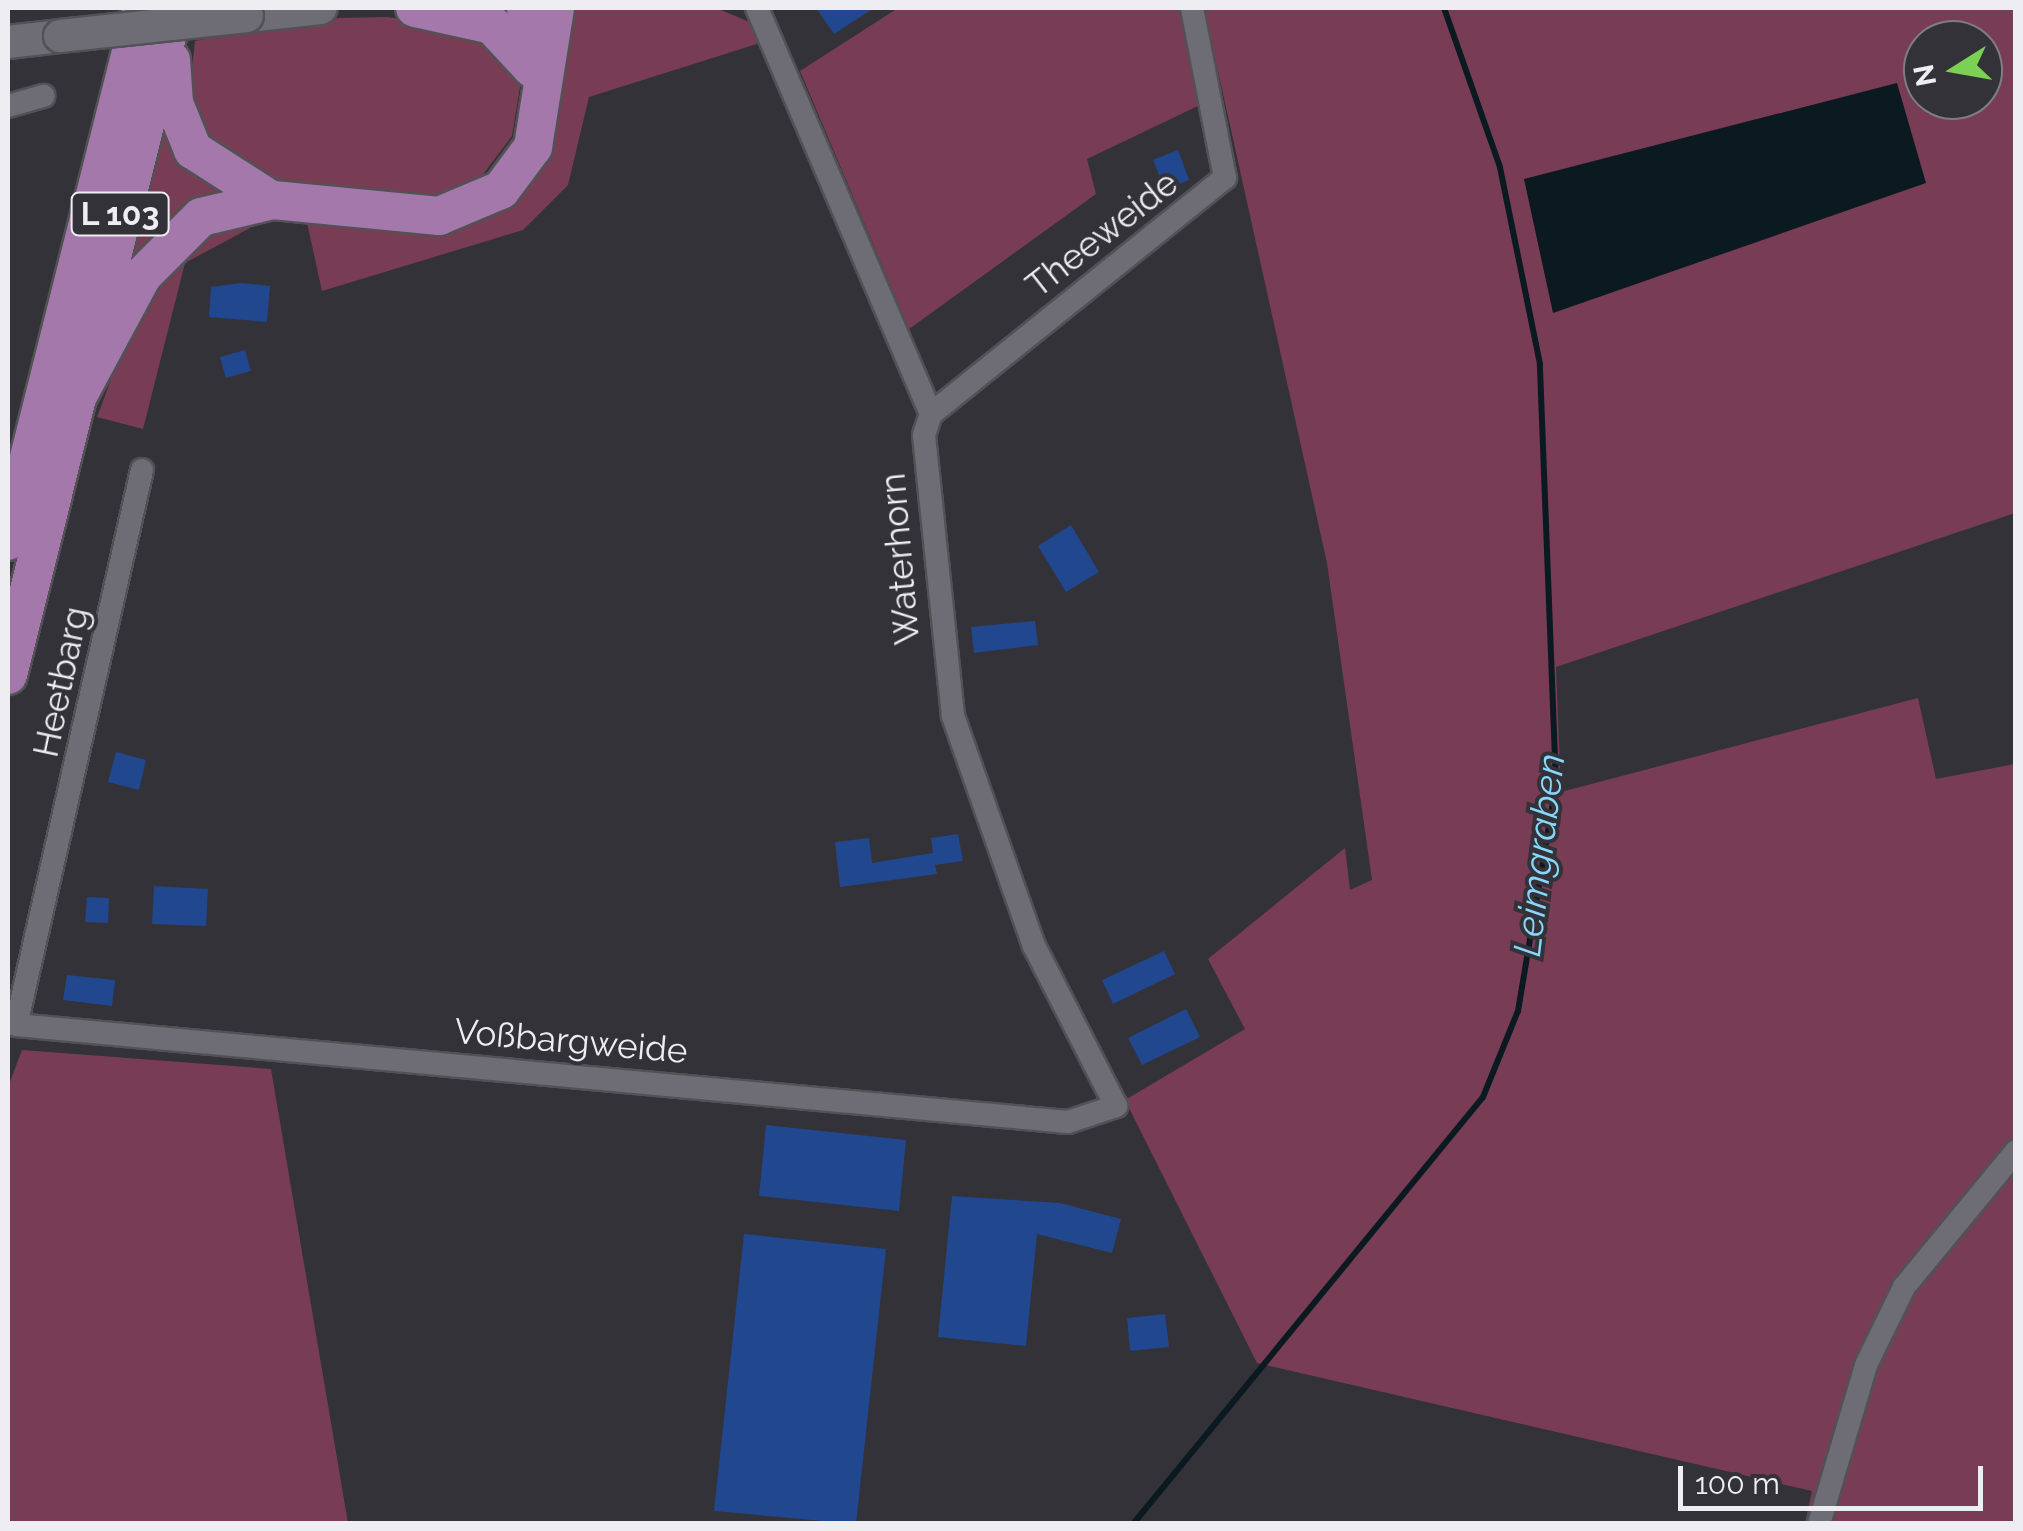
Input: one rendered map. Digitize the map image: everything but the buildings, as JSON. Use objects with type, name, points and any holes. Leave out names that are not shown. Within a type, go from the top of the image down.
[{"type":"highway","points":[[415,8],[492,25],[532,68]]},
{"type":"highway","points":[[526,8],[539,124]]},
{"type":"highway","name":"L 103","points":[[74,402],[173,236],[232,202],[273,200],[455,214],[512,180],[539,124],[555,8]]},
{"type":"highway","name":"L 103","points":[[162,14],[186,138],[214,172],[273,200]]},
{"type":"highway","name":"L 103","points":[[8,675],[162,14]]},
{"type":"highway","name":"L 103","points":[[8,541],[162,14]]},
{"type":"main road","points":[[8,42],[321,8]]},
{"type":"street","name":"Waterhorn","points":[[758,8],[931,414],[924,435],[953,716],[1034,946],[1116,1106]]},
{"type":"street","name":"Theeweide","points":[[931,414],[1225,178],[1192,8]]},
{"type":"street","points":[[8,106],[44,96]]},
{"type":"street","name":"Heetbarg","points":[[16,1025],[142,470]]},
{"type":"street","name":"Voßbargweide","points":[[16,1025],[1068,1122],[1116,1106]]},
{"type":"street","points":[[1819,1524],[1866,1365],[1904,1287],[2016,1151]]},
{"type":"shaded area","points":[[570,8],[716,8],[752,23],[763,42],[589,97],[568,185],[523,230],[322,291],[306,218],[261,222],[185,263],[143,429],[97,417],[139,305],[210,222],[314,215],[397,231],[461,223],[503,202]]},
{"type":"shaded area","points":[[898,8],[1180,8],[1202,104],[1087,159],[1096,194],[909,329],[800,71]]},
{"type":"shaded area","points":[[1204,8],[2015,8],[2015,513],[1556,667],[1561,792],[1918,698],[1936,779],[2015,764],[2015,1523],[1805,1523],[1812,1491],[1257,1363],[1125,1100],[1245,1029],[1208,959],[1345,848],[1350,890],[1372,880],[1327,563]]},
{"type":"shaded area","points":[[387,17],[481,30],[521,81],[512,136],[481,177],[436,196],[263,182],[198,131],[189,96],[195,41],[292,19]]},
{"type":"shaded area","points":[[1897,83],[1903,120],[1908,120],[1926,183],[1553,313],[1524,179]]},
{"type":"shaded area","points":[[160,107],[235,193],[107,317]]},
{"type":"shaded area","points":[[22,1050],[271,1069],[348,1523],[8,1523],[8,1087]]},
{"type":"waterway","name":"Leimgraben","points":[[1133,1524],[1483,1097],[1518,1011],[1556,785],[1540,364],[1500,167],[1444,8]]}]
